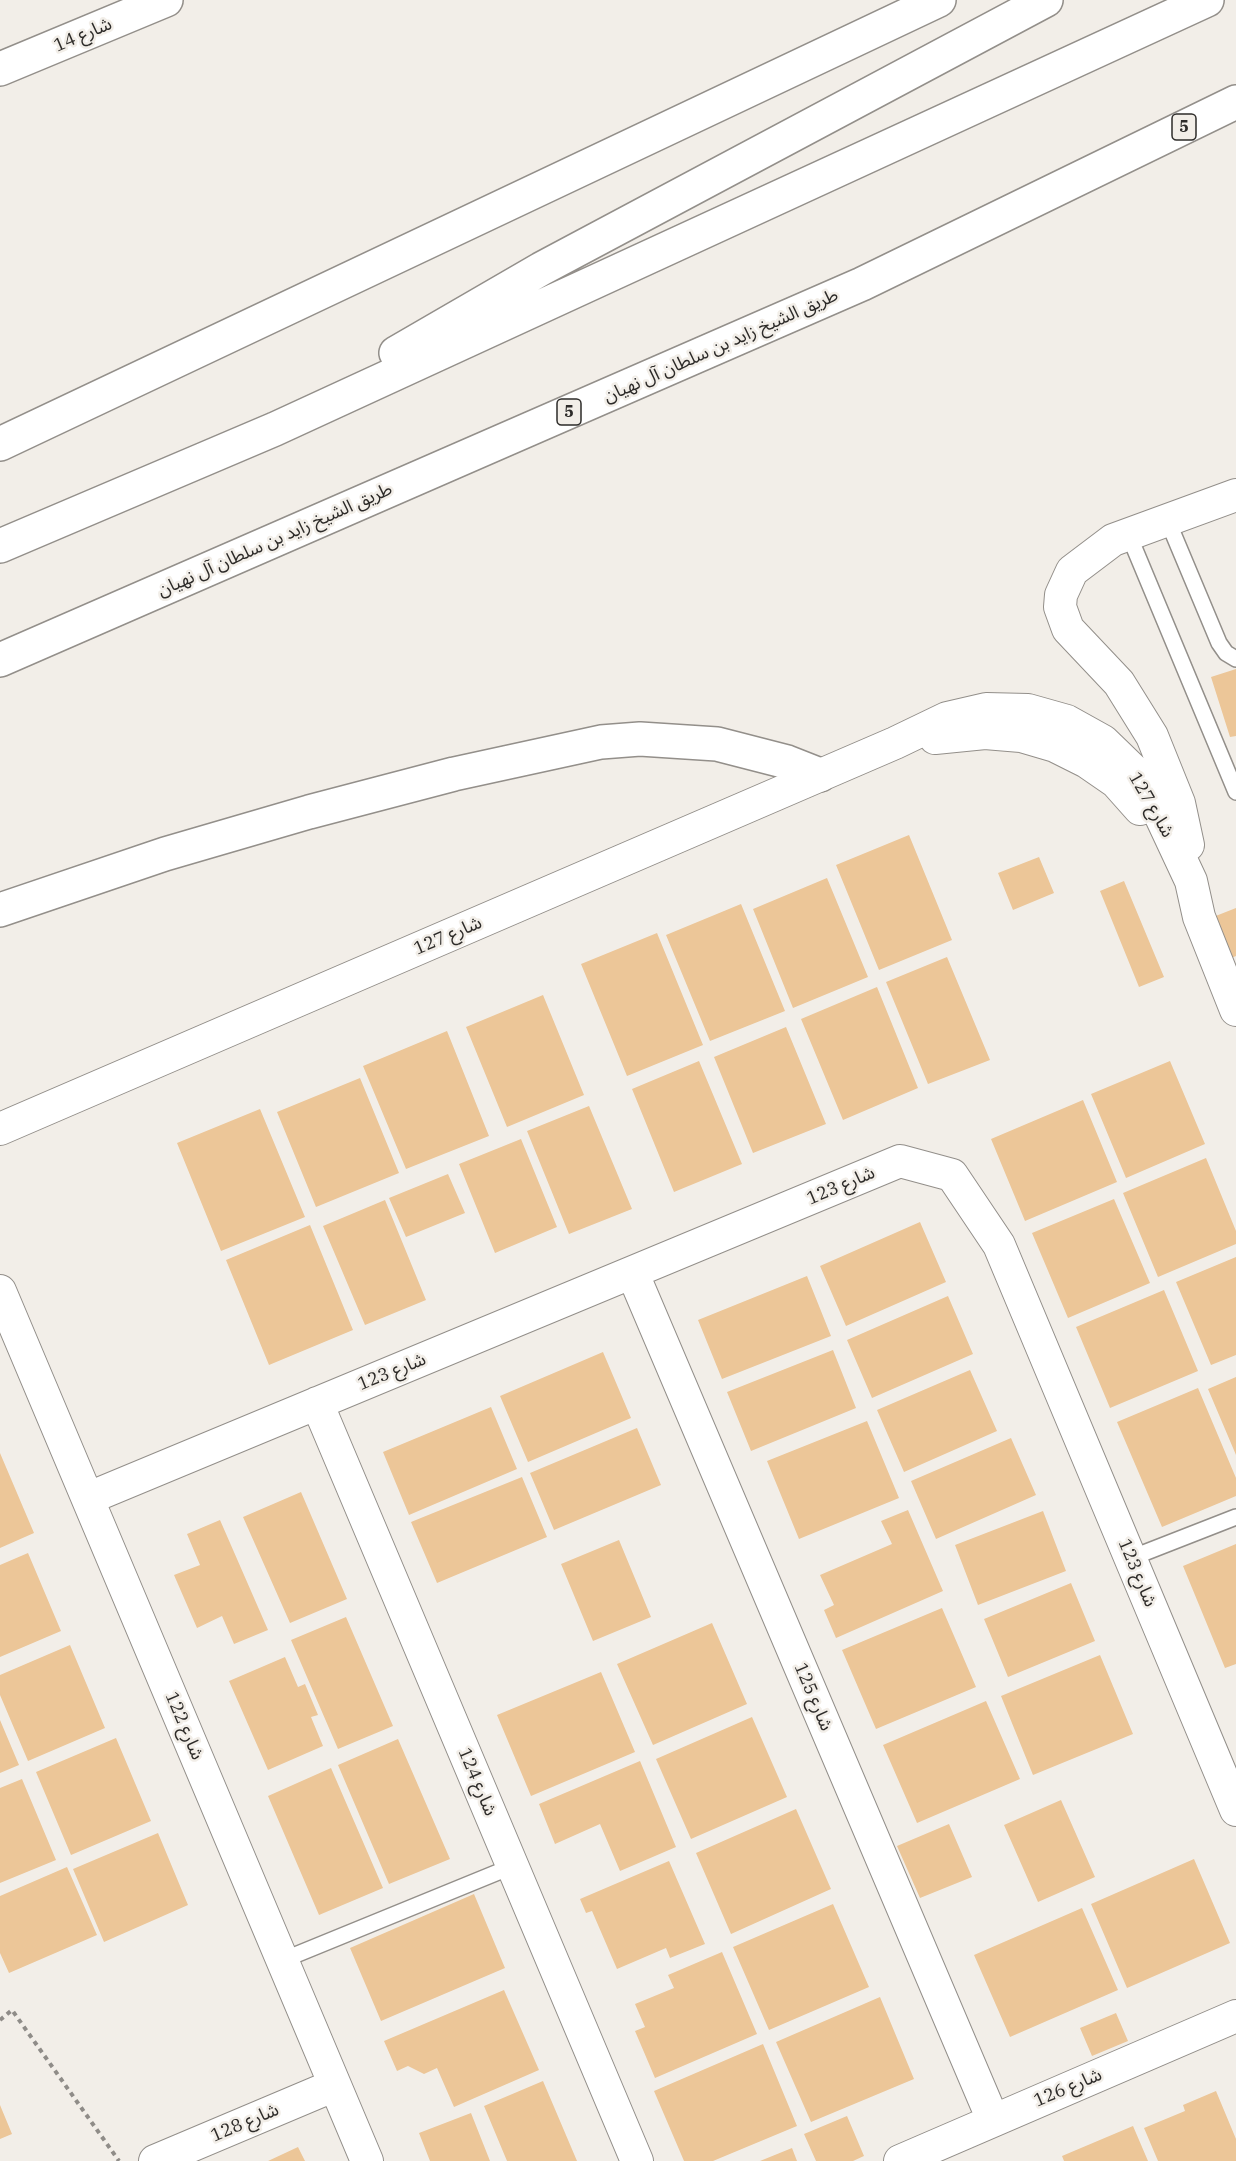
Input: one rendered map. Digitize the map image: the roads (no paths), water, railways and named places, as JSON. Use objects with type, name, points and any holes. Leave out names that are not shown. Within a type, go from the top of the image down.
[{"type":"main road","name":"شارع 14","points":[[0,69],[166,0]]},
{"type":"main road","points":[[0,444],[939,0]]},
{"type":"main road","points":[[275,429],[362,373],[541,269],[1046,0]]},
{"type":"main road","points":[[0,546],[275,429],[1207,0]]},
{"type":"main road","name":"طريق الشيخ زايد بن سلطان آل نهيان","points":[[0,660],[862,284],[1236,102]]},
{"type":"main road","points":[[1131,152],[1236,128]]},
{"type":"main road","points":[[0,910],[165,854],[309,812],[454,774],[601,742],[640,739],[717,744],[778,759],[820,775]]},
{"type":"street","points":[[1191,881],[1184,822],[1173,784],[1152,736],[1119,683],[1068,629],[1060,607],[1063,589],[1072,571],[1098,549],[1128,533],[1236,495]]},
{"type":"street","name":"شارع 127","points":[[0,1129],[895,743],[985,733],[1021,736],[1055,746],[1087,762],[1116,782],[1140,809],[1191,881],[1199,917],[1236,1010]]},
{"type":"street","name":"شارع 123","points":[[89,1498],[633,1274],[900,1161],[952,1175],[999,1245],[1236,1810]]},
{"type":"street","name":"شارع 125","points":[[633,1274],[993,2120]]},
{"type":"street","name":"شارع 122","points":[[0,1291],[367,2161]]},
{"type":"street","name":"شارع 124","points":[[317,1403],[637,2161]]},
{"type":"street","name":"شارع 126","points":[[900,2161],[1236,2016]]},
{"type":"street","name":"شارع 128","points":[[155,2161],[335,2085]]},
{"type":"lane","points":[[1167,519],[1220,643],[1226,653],[1236,659]]},
{"type":"lane","points":[[1128,533],[1236,792]]},
{"type":"lane","points":[[1131,1558],[1236,1517]]},
{"type":"lane","points":[[283,1960],[513,1866]]}]
